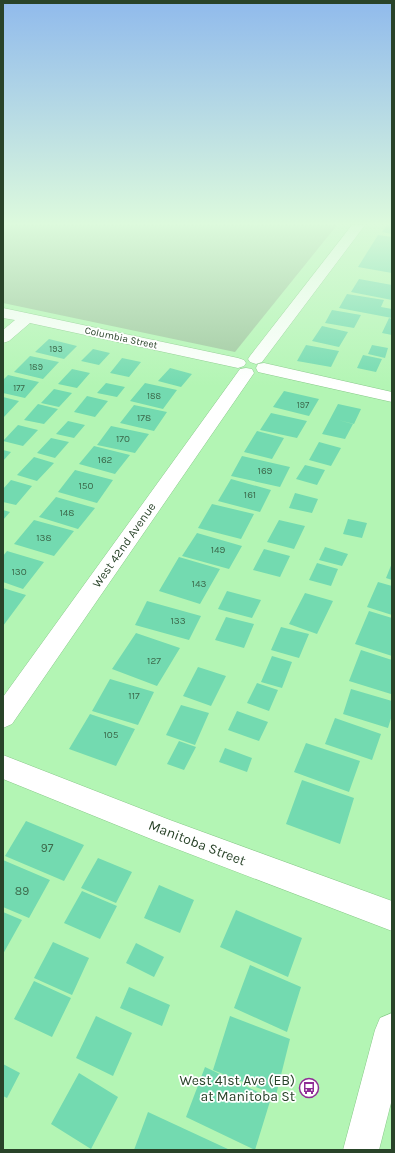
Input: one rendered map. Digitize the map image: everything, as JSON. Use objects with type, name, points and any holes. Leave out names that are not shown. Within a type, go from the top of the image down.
[{"type":"street","name":"West 42nd Avenue","points":[[3,717],[251,366],[318,279]]},
{"type":"street","name":"Columbia Street","points":[[3,313],[392,397]]},
{"type":"street","points":[[3,338],[27,318]]},
{"type":"street","name":"Manitoba Street","points":[[3,767],[166,832],[392,916]]},
{"type":"street","points":[[361,1150],[392,1030]]},
{"type":"green space","points":[[3,279],[294,279],[235,352],[3,303]]},
{"type":"building","points":[[359,279],[392,285],[392,300],[351,292]]},
{"type":"building","points":[[347,294],[384,300],[381,307],[392,309],[392,318],[339,308]]},
{"type":"building","points":[[332,310],[361,315],[354,328],[325,323]]},
{"type":"building","points":[[389,318],[392,319],[392,335],[382,333]]},
{"type":"building","points":[[322,326],[348,332],[339,347],[312,341]]},
{"type":"building","points":[[49,339],[77,346],[64,359],[35,352]]},
{"type":"building","points":[[306,345],[339,351],[331,367],[297,361]]},
{"type":"building","points":[[372,345],[388,348],[385,358],[368,354]]},
{"type":"building","points":[[93,349],[110,353],[99,365],[81,361]]},
{"type":"building","points":[[363,355],[382,359],[376,372],[357,368]]},
{"type":"building","points":[[30,356],[59,362],[43,379],[14,372]]},
{"type":"building","points":[[122,358],[141,362],[129,377],[110,373]]},
{"type":"building","points":[[170,368],[192,374],[181,387],[158,381]]},
{"type":"building","points":[[72,369],[90,373],[77,388],[58,384]]},
{"type":"building","points":[[8,375],[39,382],[25,398],[3,393],[3,380]]},
{"type":"building","points":[[106,383],[125,387],[117,397],[97,393]]},
{"type":"building","points":[[145,383],[177,390],[163,409],[130,401]]},
{"type":"building","points":[[54,389],[72,393],[59,407],[41,403]]},
{"type":"building","points":[[284,391],[319,399],[309,416],[273,407]]},
{"type":"building","points":[[87,396],[108,401],[95,417],[74,412]]},
{"type":"building","points":[[3,397],[19,401],[3,418]]},
{"type":"building","points":[[38,404],[58,409],[44,424],[24,420]]},
{"type":"building","points":[[338,404],[361,409],[354,424],[338,420],[353,424],[345,439],[322,434]]},
{"type":"building","points":[[134,405],[167,412],[154,431],[120,423]]},
{"type":"building","points":[[271,413],[307,421],[297,438],[260,430]]},
{"type":"building","points":[[68,421],[85,425],[74,438],[56,434]]},
{"type":"building","points":[[18,425],[38,430],[23,446],[3,441]]},
{"type":"building","points":[[111,426],[149,434],[135,453],[97,445]]},
{"type":"building","points":[[257,431],[284,438],[272,459],[244,452]]},
{"type":"building","points":[[51,438],[69,442],[55,458],[37,453]]},
{"type":"building","points":[[319,442],[341,448],[331,466],[309,460]]},
{"type":"building","points":[[94,446],[130,455],[115,474],[79,464]]},
{"type":"building","points":[[3,450],[11,452],[3,461]]},
{"type":"building","points":[[242,456],[290,467],[280,487],[231,476]]},
{"type":"building","points":[[34,457],[54,463],[37,481],[17,475]]},
{"type":"building","points":[[305,465],[325,470],[317,485],[296,479]]},
{"type":"building","points":[[75,470],[113,480],[97,503],[58,492]]},
{"type":"building","points":[[231,479],[271,490],[260,512],[218,501]]},
{"type":"building","points":[[11,480],[32,486],[16,505],[3,502],[3,489]]},
{"type":"building","points":[[295,493],[318,499],[312,513],[289,508]]},
{"type":"building","points":[[56,497],[95,508],[78,529],[39,517]]},
{"type":"building","points":[[212,504],[254,514],[241,539],[198,528]]},
{"type":"building","points":[[3,510],[10,512],[3,520]]},
{"type":"building","points":[[348,519],[367,523],[362,538],[343,534]]},
{"type":"building","points":[[34,520],[74,531],[54,556],[14,544]]},
{"type":"building","points":[[279,520],[305,526],[294,549],[267,542]]},
{"type":"building","points":[[197,533],[242,546],[229,569],[182,556]]},
{"type":"building","points":[[325,547],[348,554],[342,566],[319,560]]},
{"type":"building","points":[[264,549],[290,556],[280,577],[253,570]]},
{"type":"building","points":[[7,551],[44,562],[23,589],[3,582],[3,556]]},
{"type":"building","points":[[179,557],[220,569],[200,604],[159,591]]},
{"type":"building","points":[[317,563],[338,569],[331,586],[309,580]]},
{"type":"building","points":[[392,563],[392,580],[386,578]]},
{"type":"building","points":[[378,582],[392,586],[392,615],[367,607]]},
{"type":"building","points":[[3,588],[26,595],[3,626]]},
{"type":"building","points":[[227,591],[261,600],[252,618],[218,609]]},
{"type":"building","points":[[305,593],[333,601],[317,634],[289,624]]},
{"type":"building","points":[[147,601],[201,616],[189,640],[135,625]]},
{"type":"building","points":[[369,611],[392,618],[392,656],[355,644]]},
{"type":"building","points":[[226,617],[254,624],[244,648],[215,640]]},
{"type":"building","points":[[281,627],[309,634],[299,658],[271,650]]},
{"type":"building","points":[[136,633],[180,648],[157,686],[112,669]]},
{"type":"building","points":[[361,650],[392,660],[391,694],[349,681]]},
{"type":"building","points":[[272,656],[292,662],[282,688],[261,682]]},
{"type":"building","points":[[198,667],[226,676],[211,706],[183,696]]},
{"type":"building","points":[[110,679],[154,692],[138,725],[92,711]]},
{"type":"building","points":[[257,683],[278,690],[269,711],[247,703]]},
{"type":"building","points":[[351,689],[392,701],[392,715],[388,728],[343,714]]},
{"type":"building","points":[[181,705],[209,713],[195,745],[166,735]]},
{"type":"building","points":[[237,711],[268,722],[259,741],[228,730]]},
{"type":"building","points":[[90,714],[135,729],[116,766],[69,749]]},
{"type":"building","points":[[335,718],[381,734],[372,760],[325,744]]},
{"type":"building","points":[[179,741],[196,747],[184,770],[167,764]]},
{"type":"building","points":[[306,743],[360,761],[349,792],[294,772]]},
{"type":"building","points":[[225,748],[252,758],[247,772],[219,762]]},
{"type":"building","points":[[302,780],[354,798],[340,844],[286,824]]},
{"type":"building","points":[[26,821],[84,845],[64,881],[5,856]]},
{"type":"building","points":[[98,858],[132,872],[116,903],[81,888]]},
{"type":"building","points":[[3,860],[50,880],[29,918],[3,907]]},
{"type":"building","points":[[159,885],[194,900],[180,933],[144,918]]},
{"type":"building","points":[[82,891],[117,906],[100,939],[64,923]]},
{"type":"building","points":[[236,910],[302,938],[288,977],[220,947]]},
{"type":"building","points":[[3,912],[22,920],[3,954]]},
{"type":"building","points":[[53,942],[89,958],[72,995],[34,978]]},
{"type":"building","points":[[136,943],[164,957],[154,977],[126,963]]},
{"type":"building","points":[[250,965],[301,987],[287,1032],[234,1008]]},
{"type":"building","points":[[34,981],[71,998],[52,1037],[14,1019]]},
{"type":"building","points":[[129,987],[170,1005],[162,1026],[120,1008]]},
{"type":"building","points":[[96,1016],[132,1033],[113,1076],[76,1058]]},
{"type":"building","points":[[230,1016],[290,1039],[276,1095],[213,1070]]},
{"type":"building","points":[[3,1064],[20,1073],[7,1098],[3,1096]]},
{"type":"building","points":[[205,1067],[271,1098],[255,1150],[186,1117]]},
{"type":"building","points":[[79,1073],[118,1097],[91,1149],[51,1124]]},
{"type":"building","points":[[148,1112],[230,1150],[134,1150]]},
{"type":"place","name":"West 41st Ave (EB) at Manitoba St","points":[[309,1088]]}]
